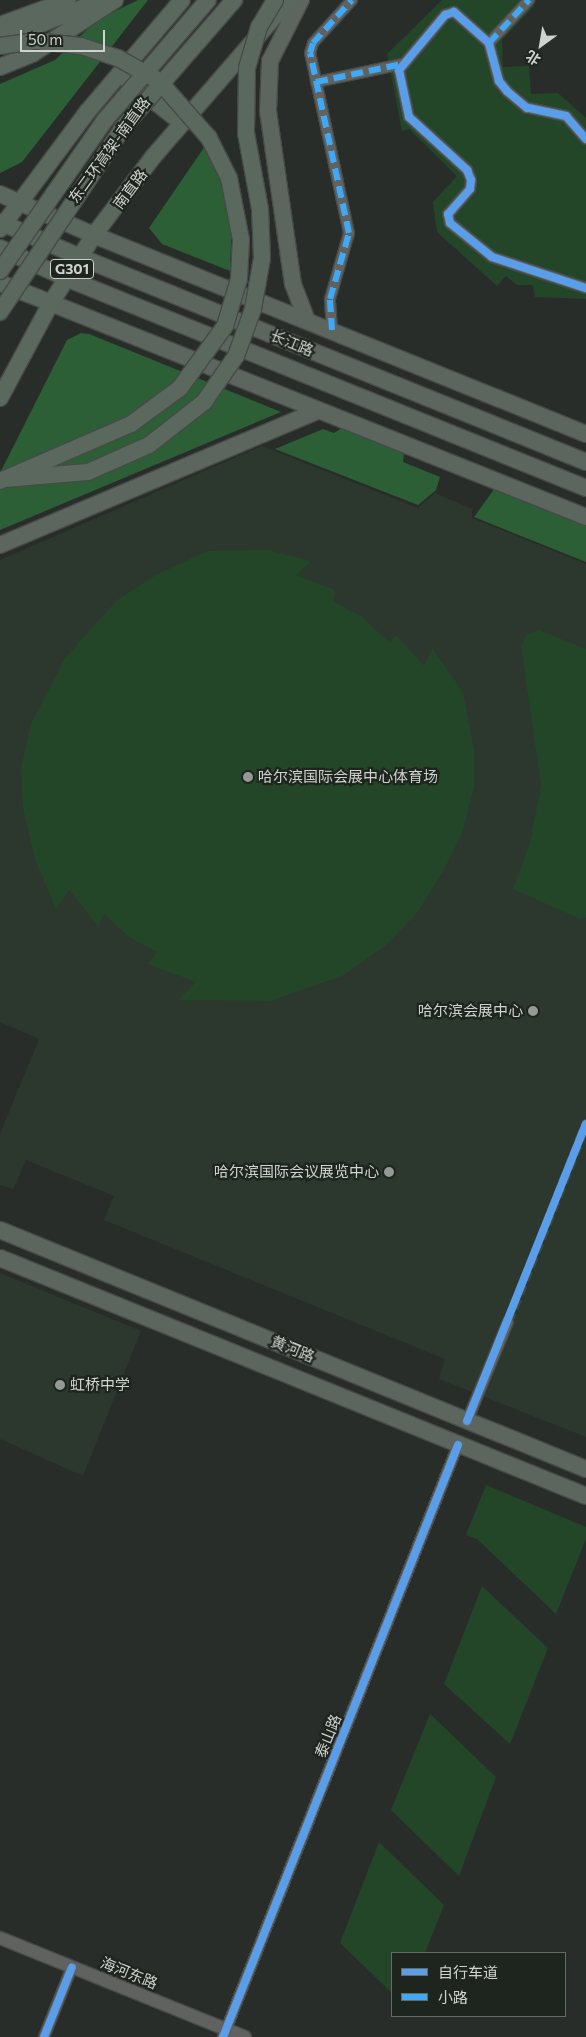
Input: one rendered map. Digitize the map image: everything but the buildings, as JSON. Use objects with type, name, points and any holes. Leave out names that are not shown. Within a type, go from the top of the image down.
[{"type":"highway","points":[[0,25],[68,0]]},
{"type":"highway","points":[[0,40],[102,0]]},
{"type":"highway","points":[[0,67],[32,54],[115,0]]},
{"type":"highway","points":[[1,225],[17,201],[120,73],[182,0]]},
{"type":"highway","name":"东二环高架-南直路","points":[[0,271],[105,120],[208,0]]},
{"type":"highway","name":"东二环高架-南直路","points":[[0,312],[122,129],[234,0]]},
{"type":"highway","points":[[0,480],[45,479],[88,472],[149,445],[204,402],[236,356],[254,309],[262,258],[260,209],[246,133],[247,68],[259,27],[275,0]]},
{"type":"highway","name":"南直路","points":[[0,398],[50,303],[94,235],[182,123],[289,0]]},
{"type":"highway","points":[[0,46],[36,42],[81,46],[118,58],[159,81],[200,123],[219,157],[234,196],[241,255],[225,326],[180,388],[131,424],[0,480]]},
{"type":"highway","points":[[120,73],[182,123]]},
{"type":"highway","points":[[0,194],[94,235]]},
{"type":"highway","name":"长江路","points":[[1,225],[80,257]]},
{"type":"highway","name":"长江路","points":[[0,248],[66,278]]},
{"type":"highway","points":[[0,283],[50,303]]},
{"type":"main road","points":[[301,0],[270,61],[268,111],[292,284],[307,320]]},
{"type":"main road","points":[[94,235],[586,434]]},
{"type":"main road","name":"长江路","points":[[80,257],[586,462]]},
{"type":"main road","name":"长江路","points":[[66,278],[586,488]]},
{"type":"main road","points":[[50,303],[586,517]]},
{"type":"main road","points":[[0,545],[319,410]]},
{"type":"main road","name":"黄河路","points":[[0,1230],[586,1469]]},
{"type":"main road","name":"黄河路","points":[[0,1258],[586,1496]]},
{"type":"street","points":[[332,330],[330,298],[349,233],[310,53],[313,44],[352,0]]},
{"type":"street","points":[[489,43],[529,0]]},
{"type":"street","points":[[586,139],[566,116],[527,108],[507,91],[500,81],[489,43],[454,12],[445,15],[402,64],[399,70],[409,117],[467,170],[471,180],[470,189],[448,214],[450,223],[492,257],[586,288]]},
{"type":"street","points":[[316,82],[402,64]]},
{"type":"street","points":[[467,1421],[508,1322]]},
{"type":"street","name":"泰山路","points":[[224,2033],[458,1445]]},
{"type":"street","name":"海河东路","points":[[0,1938],[224,2033],[245,2037]]},
{"type":"street","points":[[44,2037],[72,1967]]},
{"type":"shaded area","points":[[262,446],[418,508],[435,493],[472,509],[472,518],[586,564],[586,1437],[439,1379],[445,1359],[104,1220],[114,1196],[26,1160],[13,1189],[0,1185],[0,1134],[39,1039],[0,1022],[0,560]]},
{"type":"shaded area","name":"虹桥中学","points":[[0,1273],[141,1331],[83,1476],[0,1439]]},
{"type":"green space","points":[[138,0],[148,0],[22,162],[0,173],[0,84],[55,60],[97,20]]},
{"type":"green space","points":[[442,0],[528,0],[534,6],[502,40],[503,67],[529,66],[531,94],[558,93],[586,118],[586,299],[535,297],[533,285],[517,285],[506,276],[497,286],[437,232],[433,202],[457,176],[409,129],[402,131],[387,54]]},
{"type":"green space","points":[[205,146],[227,195],[232,220],[230,271],[162,244],[149,228]]},
{"type":"green space","points":[[81,333],[89,334],[281,412],[0,530],[0,473],[67,340]]},
{"type":"green space","points":[[342,428],[404,454],[403,462],[440,477],[436,490],[418,505],[275,449],[323,429],[334,433]]},
{"type":"green space","points":[[495,488],[586,525],[586,562],[474,517]]},
{"type":"green space","name":"哈尔滨国际会展中心体育场","points":[[268,550],[311,561],[296,575],[335,590],[333,601],[363,618],[390,643],[396,635],[424,666],[432,648],[463,692],[474,750],[474,787],[462,833],[445,868],[417,913],[385,946],[342,976],[270,1001],[178,1000],[196,982],[148,964],[157,952],[129,937],[104,914],[98,926],[69,890],[56,909],[35,859],[23,808],[21,768],[31,724],[65,658],[117,600],[156,575],[207,551]]},
{"type":"green space","points":[[539,630],[586,649],[586,918],[580,919],[513,889],[529,846],[541,786],[521,646],[525,636]]},
{"type":"green space","points":[[486,1485],[586,1527],[586,1539],[556,1614],[477,1539],[466,1535]]},
{"type":"green space","points":[[482,1586],[548,1648],[510,1744],[444,1684]]},
{"type":"green space","points":[[430,1714],[496,1777],[459,1876],[391,1810]]},
{"type":"green space","points":[[379,1842],[444,1905],[425,1952],[391,1952],[391,1992],[340,1943]]},
{"type":"tunnel","points":[[508,1322],[586,1124]]},
{"type":"marked path","points":[[332,330],[330,299],[349,233],[310,53],[313,43],[352,0]]},
{"type":"marked path","points":[[489,43],[529,0]]},
{"type":"marked path","points":[[316,82],[402,64]]},
{"type":"cycle path","points":[[586,139],[566,116],[527,108],[507,91],[499,81],[489,43],[454,12],[445,15],[399,70],[409,117],[467,170],[471,180],[470,189],[448,214],[450,223],[492,257],[586,288]]},
{"type":"cycle path","points":[[467,1421],[586,1124]]},
{"type":"cycle path","points":[[223,2037],[458,1445]]},
{"type":"cycle path","points":[[44,2037],[72,1967]]},
{"type":"place","name":"哈尔滨国际会展中心体育场","points":[[248,777]]},
{"type":"place","name":"哈尔滨会展中心","points":[[533,1011]]},
{"type":"place","name":"哈尔滨国际会议展览中心","points":[[389,1172]]},
{"type":"place","name":"虹桥中学","points":[[60,1385]]}]
